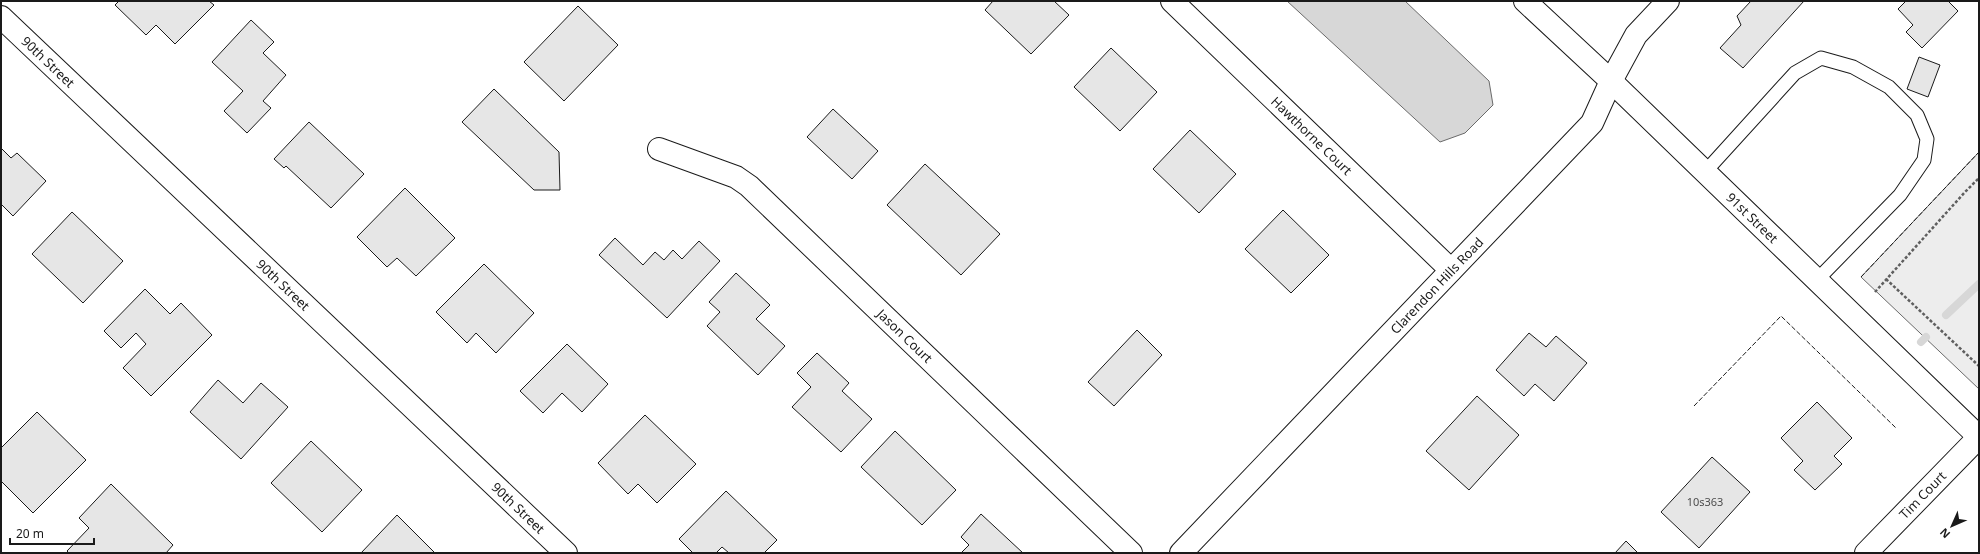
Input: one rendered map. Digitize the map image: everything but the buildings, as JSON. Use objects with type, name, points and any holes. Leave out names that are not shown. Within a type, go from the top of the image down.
[{"type":"street","name":"Hawthorne Court","points":[[1172,1],[1451,270]]},
{"type":"street","name":"91st Street","points":[[1524,1],[1705,172],[1979,437]]},
{"type":"street","name":"Clarendon Hills Road","points":[[1181,553],[1592,123],[1611,82],[1636,35],[1668,1]]},
{"type":"street","name":"90th Street","points":[[1,17],[566,553]]},
{"type":"street","name":"Jason Court","points":[[659,149],[736,177],[749,186],[1131,553]]},
{"type":"street","name":"Tim Court","points":[[1866,553],[1979,437]]},
{"type":"lane","points":[[1705,172],[1795,73],[1822,58],[1853,67],[1890,88],[1917,116],[1927,139],[1924,160],[1900,195],[1817,280]]},
{"type":"path","points":[[1875,292],[1979,178]]},
{"type":"path","points":[[1886,279],[1979,366]]},
{"type":"shaded area","points":[[1287,1],[1405,1],[1489,81],[1493,105],[1465,133],[1440,142]]},
{"type":"shaded area","points":[[1979,152],[1979,389],[1861,277]]},
{"type":"waterway","points":[[1946,315],[1979,284]]},
{"type":"waterway","points":[[1921,342],[1926,337]]},
{"type":"fence","points":[[1861,277],[1979,152]]},
{"type":"fence","points":[[1694,406],[1781,316],[1896,428]]}]
